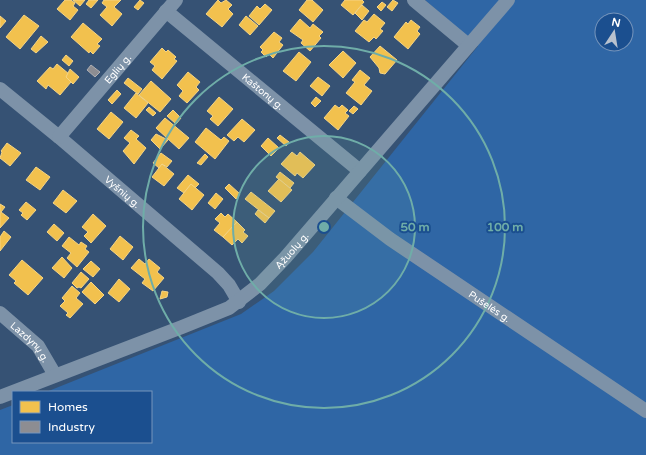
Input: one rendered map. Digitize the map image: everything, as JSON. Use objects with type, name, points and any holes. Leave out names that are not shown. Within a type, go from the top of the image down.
[{"type":"street","name":"Eglių g.","points":[[59,137],[176,0]]},
{"type":"street","points":[[414,0],[468,45]]},
{"type":"street","name":"Ąžuolų g.","points":[[15,391],[182,327],[239,302],[275,269],[508,0]]},
{"type":"street","name":"Kaštonų g.","points":[[166,11],[360,171]]},
{"type":"street","name":"Vyšnių g.","points":[[0,89],[59,137],[218,273],[229,285],[239,302]]},
{"type":"street","name":"Pušelės g.","points":[[336,198],[390,239],[646,411]]},
{"type":"street","name":"Lazdynų g.","points":[[0,313],[38,346],[56,375]]},
{"type":"street","name":"Ąžuolų g.","points":[[0,397],[12,392]]},
{"type":"shaded area","points":[[425,0],[646,0],[646,455],[0,455],[0,410],[12,405],[12,443],[152,443],[152,391],[48,391],[241,314],[274,291],[313,252],[478,46]]},
{"type":"building: Homes","points":[[65,0],[71,0],[75,3],[73,6],[78,10],[70,20],[57,9]]},
{"type":"building: Homes","points":[[73,0],[85,0],[80,6]]},
{"type":"building: Homes","points":[[89,0],[98,0],[91,8],[86,4]]},
{"type":"building: Homes","points":[[104,0],[121,0],[114,7],[122,14],[112,26],[100,15],[107,7],[102,3]]},
{"type":"building: Homes","points":[[140,0],[144,3],[138,10],[134,7]]},
{"type":"building: Homes","points":[[218,0],[221,3],[226,0],[232,5],[228,9],[233,14],[222,27],[206,14]]},
{"type":"building: Homes","points":[[307,0],[312,0],[323,10],[313,22],[299,10]]},
{"type":"building: Homes","points":[[345,0],[362,0],[364,2],[353,15],[341,5]]},
{"type":"building: Homes","points":[[393,0],[398,3],[392,11],[387,7]]},
{"type":"building: Homes","points":[[382,2],[386,5],[381,11],[377,7]]},
{"type":"building: Homes","points":[[265,4],[272,10],[259,25],[249,16],[257,6],[260,9]]},
{"type":"building: Homes","points":[[362,5],[369,11],[362,20],[355,13]]},
{"type":"building: Homes","points":[[374,14],[385,23],[380,29],[383,31],[376,39],[374,37],[369,42],[355,31],[364,20],[367,22]]},
{"type":"building: Homes","points":[[24,15],[39,26],[20,49],[6,37]]},
{"type":"building: Homes","points":[[0,16],[6,21],[0,28]]},
{"type":"building: Homes","points":[[246,16],[258,26],[250,35],[239,25]]},
{"type":"building: Homes","points":[[300,19],[310,28],[313,24],[323,32],[319,36],[321,38],[310,51],[301,43],[303,40],[290,31]]},
{"type":"building: Homes","points":[[411,20],[420,27],[417,31],[420,34],[408,49],[394,37],[406,22],[408,24]]},
{"type":"building: Homes","points":[[83,23],[102,39],[97,44],[100,46],[93,54],[90,51],[89,53],[71,37]]},
{"type":"building: Homes","points":[[274,32],[282,38],[279,42],[283,45],[273,58],[269,54],[266,57],[261,52],[263,50],[260,47]]},
{"type":"building: Homes","points":[[41,36],[48,42],[36,53],[31,49]]},
{"type":"building: Homes","points":[[380,46],[397,60],[385,74],[380,73],[379,68],[370,57]]},
{"type":"building: Homes","points":[[162,48],[166,52],[168,50],[176,57],[174,59],[177,61],[162,79],[152,70],[155,66],[150,62]]},
{"type":"building: Homes","points":[[343,51],[356,63],[343,78],[329,65]]},
{"type":"building: Homes","points":[[299,52],[311,62],[296,81],[283,71]]},
{"type":"building: Homes","points":[[66,55],[73,61],[69,66],[62,60]]},
{"type":"building: Homes","points":[[57,64],[69,74],[66,77],[71,82],[60,95],[48,85],[46,89],[37,81],[50,67],[53,69]]},
{"type":"building: Homes","points":[[70,69],[79,77],[73,84],[66,77]]},
{"type":"building: Homes","points":[[360,70],[370,78],[364,85],[372,91],[361,105],[346,93],[355,82],[352,80]]},
{"type":"building: Homes","points":[[188,72],[200,82],[196,87],[199,90],[187,103],[179,96],[183,91],[177,85]]},
{"type":"building: Homes","points":[[318,77],[330,86],[322,96],[310,86]]},
{"type":"building: Homes","points":[[128,78],[142,89],[138,94],[124,83]]},
{"type":"building: Homes","points":[[151,81],[171,99],[160,112],[139,95]]},
{"type":"building: Homes","points":[[117,90],[121,94],[112,104],[108,100]]},
{"type":"building: Homes","points":[[136,93],[148,103],[136,118],[124,108]]},
{"type":"building: Homes","points":[[219,97],[233,109],[218,126],[210,119],[213,116],[207,111]]},
{"type":"building: Homes","points":[[316,97],[321,101],[315,107],[311,103]]},
{"type":"building: Homes","points":[[335,105],[339,108],[342,105],[348,110],[345,113],[349,116],[338,130],[324,118]]},
{"type":"building: Homes","points":[[354,106],[358,109],[353,114],[349,111]]},
{"type":"building: Homes","points":[[149,107],[156,113],[153,116],[146,110]]},
{"type":"building: Homes","points":[[173,110],[181,118],[176,124],[167,116]]},
{"type":"building: Homes","points":[[111,112],[123,122],[109,139],[97,129]]},
{"type":"building: Homes","points":[[165,118],[189,138],[179,149],[156,128]]},
{"type":"building: Homes","points":[[242,119],[255,130],[244,142],[238,137],[234,141],[227,135]]},
{"type":"building: Homes","points":[[206,128],[221,140],[224,137],[229,141],[215,159],[195,142]]},
{"type":"building: Homes","points":[[131,130],[139,136],[136,139],[146,148],[134,164],[123,151],[130,143],[124,138]]},
{"type":"building: Homes","points":[[156,134],[168,140],[160,149],[151,140]]},
{"type":"building: Homes","points":[[280,135],[289,142],[286,146],[277,138]]},
{"type":"building: Homes","points":[[268,138],[279,148],[271,156],[261,146]]},
{"type":"building: Homes","points":[[7,143],[21,153],[10,166],[0,158],[1,151]]},
{"type":"building: Homes","points":[[292,152],[297,156],[300,152],[315,165],[303,178],[297,173],[295,176],[281,164]]},
{"type":"building: Homes","points":[[161,153],[172,161],[167,167],[162,164],[159,168],[153,163]]},
{"type":"building: Homes","points":[[205,154],[208,157],[201,165],[197,163]]},
{"type":"building: Homes","points":[[162,164],[174,174],[164,186],[152,177]]},
{"type":"building: Homes","points":[[36,167],[50,177],[40,190],[26,180]]},
{"type":"building: Homes","points":[[280,172],[294,183],[290,188],[276,177]]},
{"type":"building: Homes","points":[[188,175],[199,184],[195,188],[191,184],[184,193],[177,188]]},
{"type":"building: Homes","points":[[279,179],[292,190],[281,202],[268,191]]},
{"type":"building: Homes","points":[[191,184],[204,195],[192,210],[179,199]]},
{"type":"building: Homes","points":[[229,184],[240,194],[236,199],[225,188]]},
{"type":"building: Homes","points":[[63,190],[77,201],[66,213],[53,203]]},
{"type":"building: Homes","points":[[251,192],[275,211],[269,218],[245,199]]},
{"type":"building: Homes","points":[[216,193],[223,199],[215,209],[208,203]]},
{"type":"building: Homes","points":[[26,202],[36,210],[27,220],[21,215],[23,213],[19,210]]},
{"type":"building: Homes","points":[[0,204],[5,207],[1,212],[9,218],[0,228]]},
{"type":"building: Homes","points":[[258,210],[269,218],[265,223],[255,214]]},
{"type":"building: Homes","points":[[221,213],[225,217],[228,214],[237,222],[223,237],[214,230],[220,223],[215,219]]},
{"type":"building: Homes","points":[[93,214],[106,226],[91,243],[84,236],[88,232],[82,227]]},
{"type":"building: Homes","points":[[237,222],[245,230],[243,232],[248,236],[242,243],[238,239],[232,245],[223,237]]},
{"type":"building: Homes","points":[[54,224],[64,233],[57,241],[47,232]]},
{"type":"building: Homes","points":[[4,231],[11,237],[0,251],[0,237]]},
{"type":"building: Homes","points":[[120,236],[133,247],[123,260],[110,249]]},
{"type":"building: Homes","points":[[69,237],[79,245],[81,242],[87,246],[85,249],[89,252],[77,267],[67,258],[71,253],[62,246]]},
{"type":"building: Homes","points":[[62,257],[72,268],[64,278],[52,268]]},
{"type":"building: Homes","points":[[139,259],[145,264],[149,259],[160,268],[157,272],[164,278],[153,291],[142,283],[145,279],[131,268]]},
{"type":"building: Homes","points":[[22,260],[43,278],[28,295],[14,283],[16,281],[9,275]]},
{"type":"building: Homes","points":[[91,261],[100,269],[93,277],[83,269]]},
{"type":"building: Homes","points":[[81,272],[89,279],[81,288],[77,288],[72,283]]},
{"type":"building: Homes","points":[[119,279],[130,289],[119,302],[108,293]]},
{"type":"building: Homes","points":[[91,282],[104,295],[95,304],[82,292]]},
{"type":"building: Homes","points":[[72,286],[80,293],[76,298],[83,304],[70,318],[66,315],[68,313],[60,306],[65,301],[62,298]]},
{"type":"building: Homes","points":[[162,291],[168,292],[167,297],[160,299]]},
{"type":"building: Industry","points":[[91,65],[100,72],[95,77],[87,70]]}]
